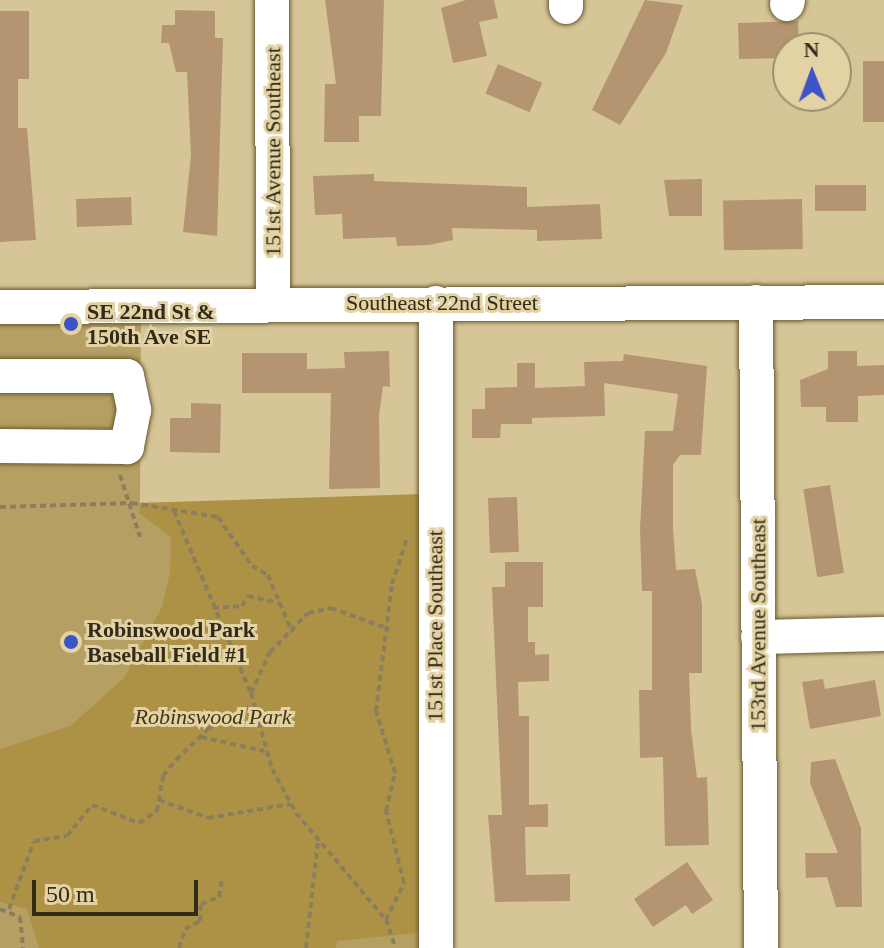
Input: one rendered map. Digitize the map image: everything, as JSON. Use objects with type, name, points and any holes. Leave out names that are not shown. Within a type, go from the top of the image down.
[{"type":"street","name":"151st Avenue Southeast","points":[[272,0],[273,303]]},
{"type":"street","name":"153rd Avenue Southeast","points":[[756,302],[761,948]]},
{"type":"street","name":"Southeast 22nd Street","points":[[0,307],[273,303],[884,302]]},
{"type":"street","name":"151st Place Southeast","points":[[436,303],[436,948]]},
{"type":"street","points":[[0,376],[127,376],[134,410],[127,447],[0,446]]},
{"type":"street","points":[[758,637],[884,634]]},
{"type":"path","points":[[105,447],[132,503],[140,537]]},
{"type":"path","points":[[386,920],[404,883],[386,811],[395,773],[376,711],[399,550],[435,492]]},
{"type":"path","points":[[0,507],[132,503],[174,511],[198,509],[218,517],[252,566],[268,575],[292,632]]},
{"type":"path","points":[[174,511],[251,693],[251,705],[265,751],[291,804],[318,841],[386,920],[394,944]]},
{"type":"path","points":[[213,608],[242,606],[248,596],[279,603]]},
{"type":"path","points":[[251,693],[270,652],[320,608],[389,629]]},
{"type":"path","points":[[9,909],[34,841],[67,836],[92,805],[139,823],[159,800],[163,776],[201,737],[251,705]]},
{"type":"path","points":[[201,737],[265,751]]},
{"type":"path","points":[[159,800],[208,818],[291,804]]},
{"type":"path","points":[[306,948],[318,841]]},
{"type":"path","points":[[179,948],[185,929],[200,921],[201,904],[219,897],[222,879]]},
{"type":"path","points":[[0,909],[9,909],[22,920],[23,948]]},
{"type":"green space","name":"Robinswood Park","points":[[141,318],[140,503],[424,498],[427,948],[0,948],[0,320]]},
{"type":"green space","name":"Robinswood Park","points":[[423,494],[427,932],[337,941],[336,948],[39,948],[27,909],[0,902],[0,749],[70,726],[124,678],[162,607],[170,573],[171,537],[139,513],[140,503]]},
{"type":"building","points":[[325,0],[384,0],[381,116],[359,116],[359,142],[324,142],[325,84],[336,84]]},
{"type":"building","points":[[466,0],[494,0],[498,18],[479,22],[487,56],[453,63],[441,8]]},
{"type":"building","points":[[645,0],[683,5],[666,53],[620,125],[592,110]]},
{"type":"building","points":[[175,10],[215,11],[215,38],[223,38],[217,236],[183,232],[191,155],[187,72],[176,72],[169,43],[161,43],[162,25],[175,25]]},
{"type":"building","points":[[0,11],[29,11],[29,79],[18,79],[18,128],[27,128],[36,240],[0,242]]},
{"type":"building","points":[[798,21],[798,32],[772,32],[772,58],[739,59],[738,23]]},
{"type":"building","points":[[863,61],[884,61],[884,122],[863,122]]},
{"type":"building","points":[[498,64],[542,83],[530,112],[485,93]]},
{"type":"building","points":[[374,174],[374,181],[527,187],[527,207],[600,204],[602,239],[537,241],[537,230],[452,228],[453,240],[429,245],[397,246],[396,237],[343,239],[342,214],[315,215],[313,176]]},
{"type":"building","points":[[702,179],[702,216],[669,216],[664,180]]},
{"type":"building","points":[[815,185],[866,185],[866,211],[815,211]]},
{"type":"building","points":[[131,197],[132,225],[77,227],[76,199]]},
{"type":"building","points":[[802,199],[803,249],[724,250],[723,200]]},
{"type":"building","points":[[389,351],[390,387],[383,386],[379,416],[380,488],[329,489],[331,393],[242,393],[242,353],[307,353],[307,369],[345,368],[344,352]]},
{"type":"building","points":[[828,351],[857,351],[857,366],[884,365],[884,395],[858,396],[858,422],[826,422],[826,407],[801,407],[800,380],[828,369]]},
{"type":"building","points":[[624,354],[707,366],[701,455],[680,455],[673,465],[673,529],[676,570],[695,569],[702,604],[702,673],[689,673],[697,778],[707,777],[709,845],[665,846],[663,757],[640,758],[639,690],[652,690],[652,591],[642,591],[640,529],[645,431],[673,431],[678,394],[604,383],[605,416],[532,418],[532,424],[501,424],[500,438],[472,438],[472,409],[485,409],[485,388],[517,387],[517,363],[535,363],[535,388],[585,386],[584,362],[623,361]]},
{"type":"building","points":[[191,403],[221,404],[220,453],[170,452],[170,418],[191,418]]},
{"type":"building","points":[[830,485],[844,573],[817,577],[803,489]]},
{"type":"building","points":[[517,497],[519,552],[490,553],[488,498]]},
{"type":"building","points":[[505,562],[543,562],[543,607],[528,607],[528,642],[535,642],[535,655],[549,654],[549,681],[518,682],[519,716],[529,716],[529,805],[548,804],[548,827],[525,827],[526,875],[570,874],[570,901],[495,902],[488,815],[502,815],[492,587],[505,587]]},
{"type":"building","points":[[823,679],[825,689],[875,680],[881,716],[810,729],[802,682]]},
{"type":"building","points":[[835,759],[861,828],[862,907],[836,907],[827,877],[806,878],[805,853],[838,853],[810,783],[811,762]]},
{"type":"building","points":[[687,862],[713,900],[692,914],[686,905],[653,927],[634,899]]},
{"type":"place","name":"SE 22nd St & 150th Ave SE","points":[[71,324]]},
{"type":"place","name":"Robinswood Park Baseball Field #1","points":[[71,642]]}]
